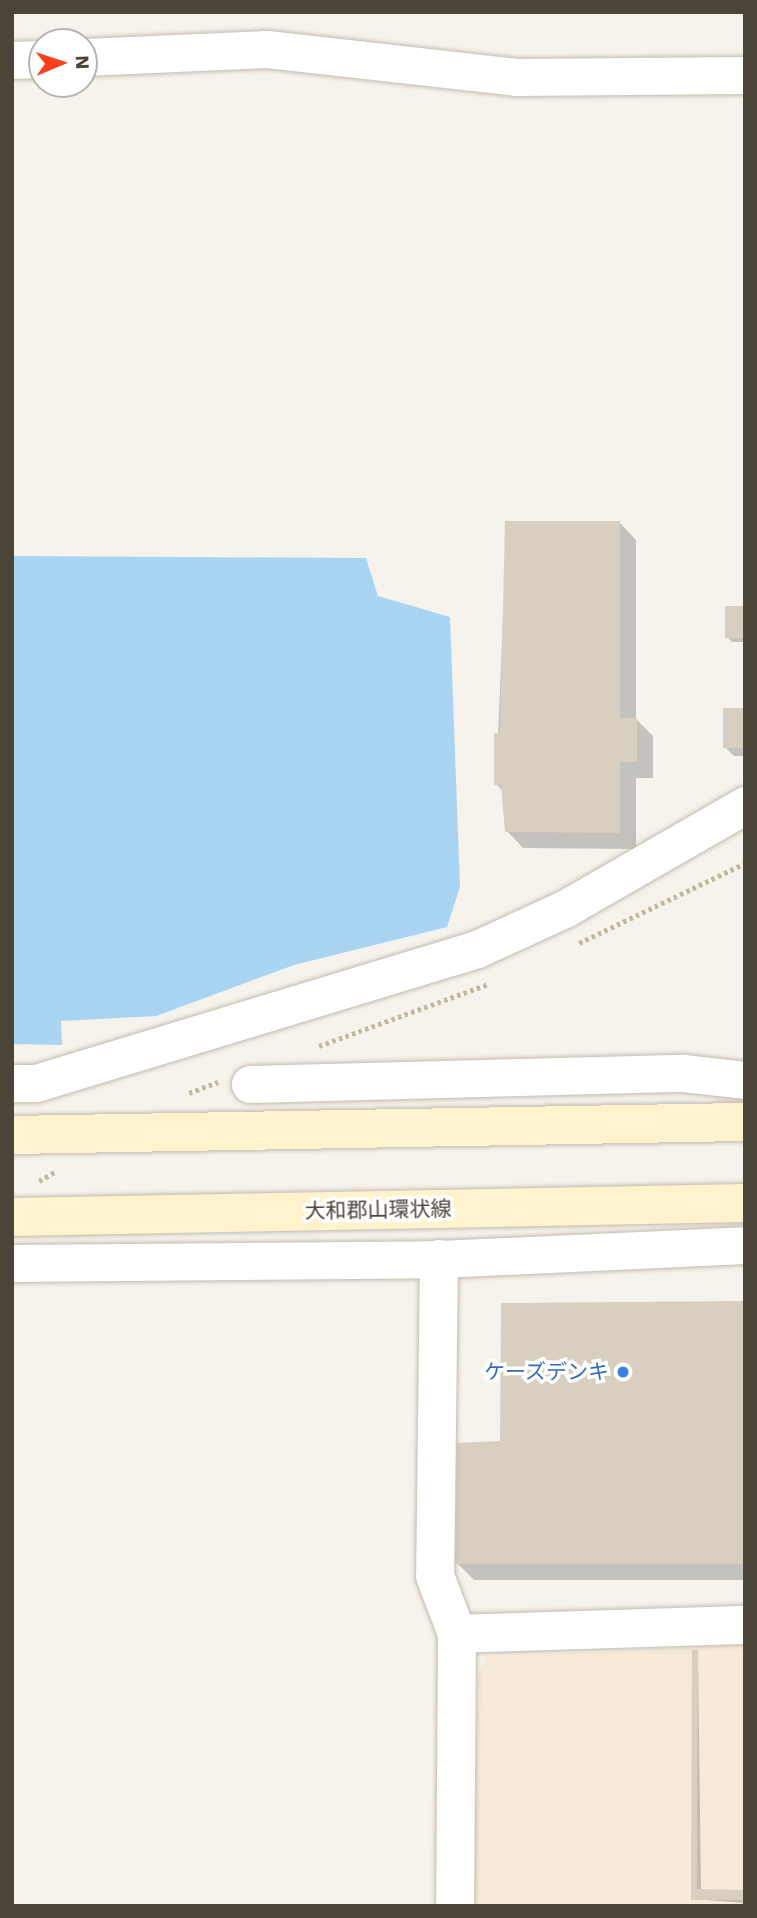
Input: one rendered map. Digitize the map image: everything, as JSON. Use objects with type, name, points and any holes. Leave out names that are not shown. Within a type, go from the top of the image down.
[{"type":"main road","points":[[12,1135],[745,1122]]},
{"type":"main road","name":"大和郡山環状線","points":[[22,1201],[745,1203]]},
{"type":"street","points":[[98,56],[267,49],[516,77],[745,75]]},
{"type":"street","points":[[12,1083],[36,1083],[477,949],[566,908],[745,805]]},
{"type":"street","points":[[250,1084],[683,1073],[745,1080]]},
{"type":"street","points":[[12,1263],[439,1259],[745,1245]]},
{"type":"street","points":[[439,1259],[435,1576],[457,1634],[454,1906]]},
{"type":"street","points":[[457,1634],[745,1625]]},
{"type":"path","points":[[22,1201],[63,1167]]},
{"type":"shaded area","points":[[745,1645],[745,1906],[474,1906],[478,1675],[486,1657]]},
{"type":"water","points":[[12,556],[366,558],[378,596],[450,617],[460,887],[447,927],[294,965],[156,1016],[61,1021],[62,1045],[12,1044]]},
{"type":"building","points":[[505,521],[620,521],[620,718],[637,718],[637,762],[620,762],[620,833],[505,832],[501,785],[494,785],[494,733],[500,733]]},
{"type":"building","points":[[725,606],[745,606],[745,638],[725,638]]},
{"type":"building","points":[[723,708],[745,708],[745,748],[723,748]]},
{"type":"building","name":"ケーズデンキ","points":[[745,1301],[745,1564],[455,1564],[457,1443],[500,1441],[501,1303]]},
{"type":"building","points":[[692,1650],[698,1650],[697,1889],[745,1890],[745,1900],[691,1900]]},
{"type":"place","name":"ケーズデンキ","points":[[623,1372]]}]
